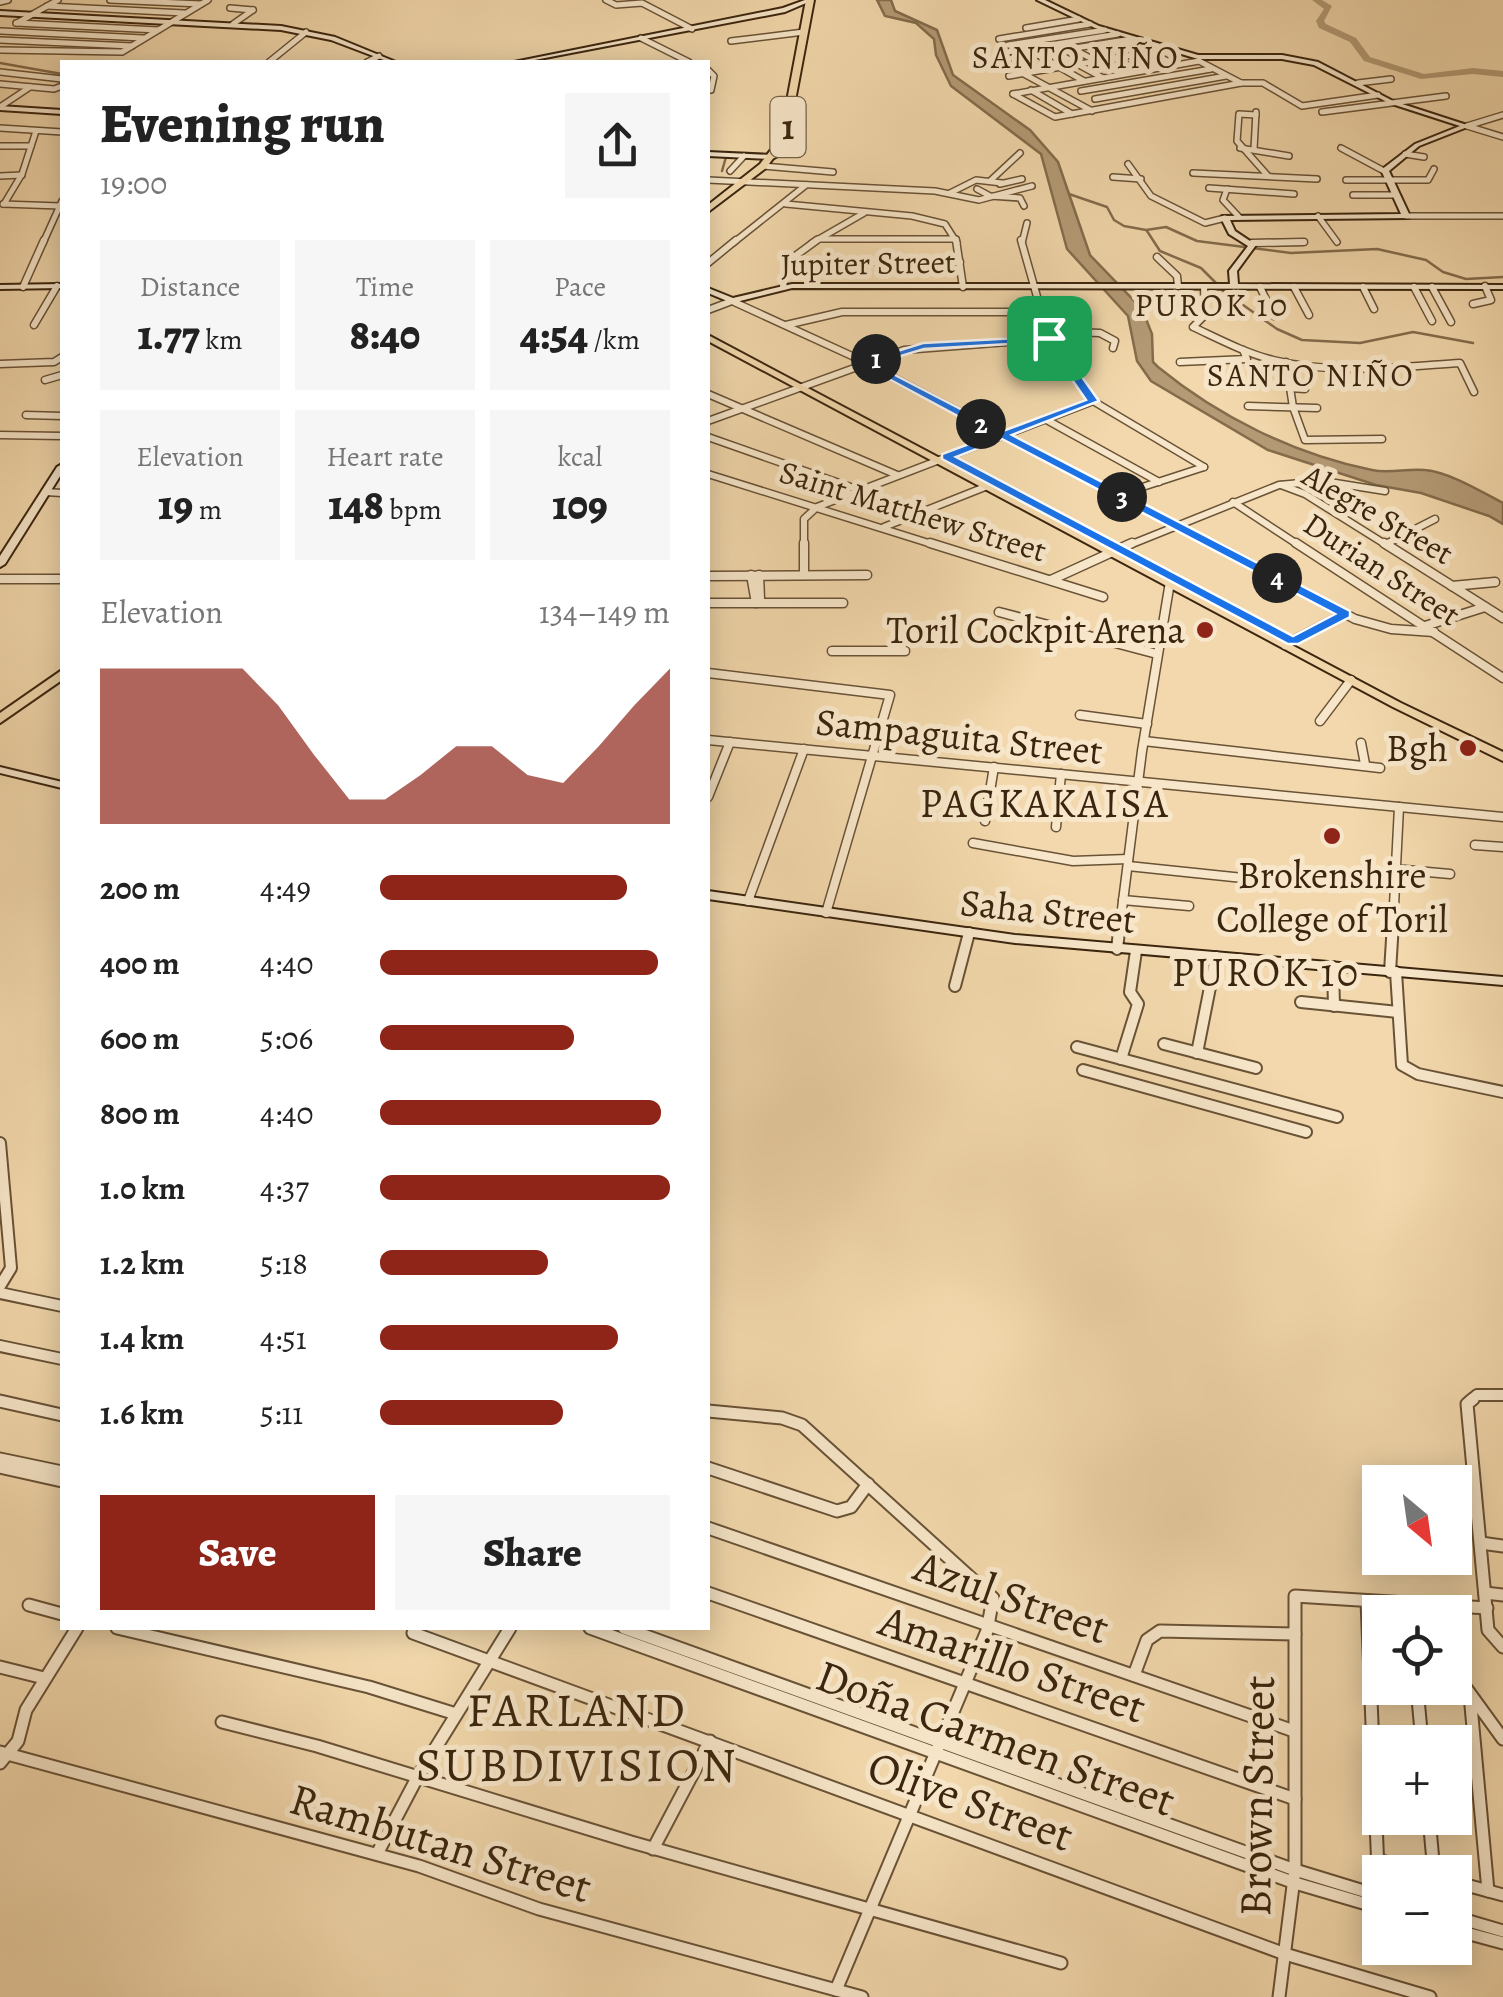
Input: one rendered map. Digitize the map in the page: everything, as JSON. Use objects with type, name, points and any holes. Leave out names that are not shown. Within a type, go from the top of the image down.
[{"type":"highway","name":"1","points":[[710,208],[772,157],[788,128],[810,0]]},
{"type":"highway","points":[[0,719],[60,675]]},
{"type":"main road","points":[[710,336],[1502,754]]},
{"type":"main road","points":[[1289,643],[1351,680],[1502,754]]},
{"type":"street","points":[[0,2],[8,0]]},
{"type":"street","points":[[1,31],[58,0]]},
{"type":"street","points":[[113,0],[201,4]]},
{"type":"street","points":[[0,50],[120,52],[208,0]]},
{"type":"street","points":[[606,0],[613,5],[642,4],[692,28]]},
{"type":"street","points":[[528,60],[785,10],[810,0]]},
{"type":"street","points":[[1040,0],[1105,30],[1200,59],[1241,84]]},
{"type":"street","points":[[47,6],[187,13]]},
{"type":"street","points":[[230,8],[254,10],[233,24]]},
{"type":"street","points":[[785,10],[808,12]]},
{"type":"street","points":[[0,13],[233,24],[306,32],[388,60]]},
{"type":"street","points":[[1026,28],[1078,19]]},
{"type":"street","points":[[16,23],[158,30]]},
{"type":"street","points":[[1000,40],[1090,24]]},
{"type":"street","points":[[1105,30],[1007,49],[1118,34]]},
{"type":"street","points":[[1,31],[145,38]]},
{"type":"street","points":[[271,60],[306,32]]},
{"type":"street","points":[[732,41],[804,32]]},
{"type":"street","points":[[641,38],[685,60]]},
{"type":"street","points":[[1012,58],[1130,39],[1176,65]]},
{"type":"street","points":[[0,40],[132,46]]},
{"type":"street","points":[[1109,42],[1157,68]]},
{"type":"street","points":[[1090,46],[1139,71]]},
{"type":"street","points":[[1072,48],[1121,74]]},
{"type":"street","points":[[1009,76],[1168,49]]},
{"type":"street","points":[[1054,52],[1102,78]]},
{"type":"street","points":[[92,60],[100,53]]},
{"type":"street","points":[[1036,54],[1084,81]]},
{"type":"street","points":[[371,60],[379,56]]},
{"type":"street","points":[[1378,95],[1302,106],[1263,83],[1241,84],[1051,116],[1013,96],[1200,59],[1298,58],[1326,66],[1392,102],[1503,137]]},
{"type":"street","points":[[1081,92],[1214,68]]},
{"type":"street","points":[[1042,70],[1111,107]]},
{"type":"street","points":[[0,72],[60,82]]},
{"type":"street","points":[[710,72],[714,76],[711,90]]},
{"type":"street","points":[[1024,74],[1092,110]]},
{"type":"street","points":[[1095,99],[1228,76]]},
{"type":"street","points":[[1358,84],[1391,79]]},
{"type":"street","points":[[0,84],[54,89],[60,84]]},
{"type":"street","points":[[0,107],[30,87]]},
{"type":"street","points":[[1162,87],[1177,95]]},
{"type":"street","points":[[1031,90],[1072,114]]},
{"type":"street","points":[[1322,112],[1446,96]]},
{"type":"street","points":[[0,107],[60,112]]},
{"type":"street","points":[[1254,149],[1256,113],[1239,114],[1236,132],[1240,148],[1268,176]]},
{"type":"street","points":[[1385,176],[1405,154],[1428,140],[1503,115]]},
{"type":"street","points":[[0,128],[60,132]]},
{"type":"street","points":[[2,204],[22,175],[36,131]]},
{"type":"street","points":[[0,146],[31,146]]},
{"type":"street","points":[[1240,148],[1288,156]]},
{"type":"street","points":[[1341,148],[1385,176],[1406,216]]},
{"type":"street","points":[[990,181],[1020,153]]},
{"type":"street","points":[[710,154],[772,157]]},
{"type":"street","points":[[1405,154],[1424,157]]},
{"type":"street","points":[[730,171],[744,156]]},
{"type":"street","points":[[1128,164],[1151,196],[1203,222],[1239,217],[1503,216]]},
{"type":"street","points":[[763,166],[833,172]]},
{"type":"street","points":[[1346,180],[1385,176],[1429,180],[1429,173],[1434,170]]},
{"type":"street","points":[[1193,173],[1316,179]]},
{"type":"street","points":[[0,176],[22,175]]},
{"type":"street","points":[[1113,176],[1140,179]]},
{"type":"street","points":[[1252,176],[1254,191]]},
{"type":"street","points":[[1022,179],[977,189],[990,196],[1020,198],[1024,206]]},
{"type":"street","points":[[710,180],[950,193],[979,200],[1032,186]]},
{"type":"street","points":[[950,193],[972,181],[1002,183]]},
{"type":"street","points":[[710,261],[806,186]]},
{"type":"street","points":[[1209,188],[1294,194]]},
{"type":"street","points":[[1227,189],[1224,200],[1239,217]]},
{"type":"street","points":[[1353,194],[1394,195]]},
{"type":"street","points":[[2,204],[60,203]]},
{"type":"street","points":[[786,204],[866,211],[949,226],[956,239],[963,287]]},
{"type":"street","points":[[24,286],[60,205]]},
{"type":"street","points":[[784,286],[787,262],[797,250],[866,211]]},
{"type":"street","points":[[1318,216],[1337,242]]},
{"type":"street","points":[[1225,218],[1232,232],[1252,246],[1304,242]]},
{"type":"street","points":[[1027,223],[1021,238],[1048,335],[1093,401],[1204,467],[1118,494]]},
{"type":"street","points":[[48,233],[60,232]]},
{"type":"street","points":[[818,239],[956,239]]},
{"type":"street","points":[[1234,287],[1233,271],[1252,246]]},
{"type":"street","points":[[1157,256],[1178,276],[1178,286]]},
{"type":"street","points":[[787,262],[960,262]]},
{"type":"street","points":[[0,286],[60,286]]},
{"type":"street","points":[[34,326],[60,286]]},
{"type":"street","name":"Jupiter Street","points":[[710,309],[784,286],[1503,286]]},
{"type":"street","points":[[1432,286],[1451,322]]},
{"type":"street","points":[[1473,304],[1491,300],[1485,286]]},
{"type":"street","points":[[1204,287],[1206,315],[1193,326],[1243,350],[1286,362],[1347,366],[1460,362],[1474,392]]},
{"type":"street","points":[[1260,287],[1274,316]]},
{"type":"street","points":[[1294,287],[1309,314]]},
{"type":"street","points":[[1363,287],[1374,310]]},
{"type":"street","points":[[1414,287],[1432,321]]},
{"type":"street","points":[[710,291],[864,363],[1345,614],[1380,626],[1434,632]]},
{"type":"street","points":[[786,325],[842,312],[1040,312]]},
{"type":"street","points":[[710,420],[864,363],[923,346],[1078,331],[1087,336],[1100,333],[1115,341],[1113,348]]},
{"type":"street","points":[[1180,362],[1247,360],[1243,350]]},
{"type":"street","points":[[0,364],[60,359]]},
{"type":"street","points":[[1286,362],[1293,407],[1305,440],[1382,439]]},
{"type":"street","points":[[1347,366],[1349,378]]},
{"type":"street","points":[[45,380],[60,376]]},
{"type":"street","points":[[1290,388],[1305,389]]},
{"type":"street","points":[[710,395],[897,475]]},
{"type":"street","points":[[804,575],[804,519],[818,506],[1093,401]]},
{"type":"street","points":[[1248,406],[1318,408]]},
{"type":"street","points":[[26,415],[60,416]]},
{"type":"street","points":[[1045,419],[1159,482]]},
{"type":"street","points":[[0,435],[60,436]]},
{"type":"street","points":[[710,438],[859,490]]},
{"type":"street","points":[[0,564],[60,470]]},
{"type":"street","name":"Saint Matthew Street","points":[[710,475],[1103,597]]},
{"type":"street","points":[[1052,580],[1175,524],[1279,485],[1322,481],[1386,491]]},
{"type":"street","points":[[884,527],[991,484]]},
{"type":"street","name":"Alegre Street","points":[[1279,485],[1300,491],[1502,617]]},
{"type":"street","points":[[46,492],[60,493]]},
{"type":"street","name":"Durian Street","points":[[1233,502],[1503,678]]},
{"type":"street","points":[[1386,544],[1435,520]]},
{"type":"street","points":[[756,575],[756,603]]},
{"type":"street","points":[[710,576],[867,575]]},
{"type":"street","points":[[0,579],[60,579]]},
{"type":"street","points":[[1118,949],[1138,781],[1170,580]]},
{"type":"street","points":[[1452,586],[1495,582]]},
{"type":"street","points":[[710,603],[843,603]]},
{"type":"street","points":[[1425,626],[1485,607]]},
{"type":"street","points":[[999,612],[1157,654]]},
{"type":"street","points":[[1289,643],[1345,614]]},
{"type":"street","points":[[832,651],[905,651]]},
{"type":"street","points":[[710,673],[890,695],[826,912]]},
{"type":"street","points":[[1320,721],[1333,706],[1334,696],[1351,680]]},
{"type":"street","points":[[1080,715],[1147,724]]},
{"type":"street","name":"Sampaguita Street","points":[[710,740],[1503,817]]},
{"type":"street","points":[[1144,741],[1380,768]]},
{"type":"street","points":[[710,792],[730,742]]},
{"type":"street","points":[[1361,743],[1365,764]]},
{"type":"street","points":[[748,901],[804,749]]},
{"type":"street","points":[[985,821],[994,767]]},
{"type":"street","points":[[0,770],[60,784]]},
{"type":"street","points":[[1056,827],[1062,774]]},
{"type":"street","points":[[1399,807],[1393,972],[1401,1061],[1406,1069],[1503,1092]]},
{"type":"street","points":[[974,844],[1072,861],[1128,862],[1244,878]]},
{"type":"street","points":[[1476,845],[1503,847]]},
{"type":"street","points":[[1394,869],[1450,874]]},
{"type":"street","name":"Saha Street","points":[[710,895],[969,933],[1503,981]]},
{"type":"street","points":[[1124,900],[1189,906]]},
{"type":"street","points":[[955,986],[969,933]]},
{"type":"street","points":[[1121,1058],[1138,1004],[1130,992],[1136,951]]},
{"type":"street","points":[[1197,1053],[1216,958]]},
{"type":"street","points":[[1333,967],[1334,1006]]},
{"type":"street","points":[[1300,1002],[1398,1012]]},
{"type":"street","points":[[1164,1044],[1256,1068]]},
{"type":"street","points":[[1077,1047],[1337,1117]]},
{"type":"street","points":[[1150,1088],[1155,1068]]},
{"type":"street","points":[[1083,1070],[1306,1132]]},
{"type":"street","points":[[0,1143],[11,1268],[0,1290],[60,1305]]},
{"type":"street","points":[[0,1346],[60,1359]]},
{"type":"street","points":[[1501,1398],[1476,1395],[1467,1404],[1488,1630],[1503,1647]]},
{"type":"street","points":[[0,1401],[60,1415]]},
{"type":"street","points":[[710,1411],[792,1421],[988,1590],[994,1608],[836,1990]]},
{"type":"street","points":[[0,1458],[60,1472]]},
{"type":"street","points":[[0,1467],[60,1481]]},
{"type":"street","points":[[710,1469],[837,1511],[851,1506],[868,1484]]},
{"type":"street","name":"Azul Street","points":[[710,1529],[1294,1731]]},
{"type":"street","points":[[1481,1543],[1503,1546]]},
{"type":"street","points":[[1486,1593],[1503,1595]]},
{"type":"street","name":"Amarillo Street","points":[[710,1594],[1295,1799]]},
{"type":"street","name":"Brown Street","points":[[1278,1997],[1295,1876],[1295,1596],[1362,1601]]},
{"type":"street","points":[[29,1605],[60,1613]]},
{"type":"street","points":[[1472,1607],[1487,1608]]},
{"type":"street","points":[[3,1756],[18,1742],[23,1718],[76,1630]]},
{"type":"street","points":[[126,1630],[369,1687],[456,1714]]},
{"type":"street","points":[[378,1854],[416,1778],[509,1630]]},
{"type":"street","name":"Doña Carmen Street","points":[[596,1630],[939,1746]]},
{"type":"street","name":"Doña Carmen Street","points":[[629,1630],[1362,1901]]},
{"type":"street","points":[[1134,1675],[1147,1640],[1160,1631],[1294,1634]]},
{"type":"street","name":"Olive Street","points":[[413,1633],[1285,1954],[1430,1997]]},
{"type":"street","points":[[0,1668],[44,1678]]},
{"type":"street","points":[[1472,1698],[1503,1739]]},
{"type":"street","points":[[1376,1705],[1378,1855]]},
{"type":"street","points":[[1471,1705],[1488,1891]]},
{"type":"street","points":[[222,1722],[1061,1963]]},
{"type":"street","points":[[653,1848],[710,1741]]},
{"type":"street","name":"Rambutan Street","points":[[3,1756],[378,1854],[539,1909],[862,1997]]},
{"type":"street","name":"Doña Carmen Street","points":[[1295,1876],[1362,1892]]},
{"type":"street","points":[[1472,1887],[1503,1895]]},
{"type":"street","points":[[1472,1922],[1503,1930]]},
{"type":"street","points":[[1472,1935],[1503,1943]]},
{"type":"shaded area","points":[[877,0],[891,0],[895,11],[937,30],[953,75],[1030,130],[1058,162],[1090,255],[1142,309],[1152,334],[1153,362],[1158,367],[1206,402],[1286,444],[1372,470],[1425,470],[1465,483],[1503,503],[1503,524],[1421,493],[1376,485],[1268,450],[1151,381],[1137,361],[1128,316],[1067,249],[1041,154],[951,86],[936,55],[934,39],[916,23],[885,16]]},
{"type":"waterway","points":[[1316,0],[1329,8],[1320,21],[1322,26],[1353,40],[1367,59],[1424,77],[1473,71],[1503,74]]},
{"type":"waterway","points":[[0,63],[60,74]]},
{"type":"waterway","points":[[722,171],[726,157]]},
{"type":"waterway","points":[[1069,194],[1107,207],[1114,220],[1124,226],[1146,230],[1166,227],[1197,241],[1291,253],[1377,249],[1426,260],[1443,272],[1466,279],[1503,277]]},
{"type":"waterway","points":[[1147,231],[1160,251],[1201,268],[1217,284]]},
{"type":"waterway","points":[[1222,290],[1277,329],[1302,340],[1360,343],[1413,332],[1473,343]]},
{"type":"place","name":"Toril Cockpit Arena","points":[[1205,630]]},
{"type":"place","name":"Bgh","points":[[1468,748]]},
{"type":"place","name":"Brokenshire College of Toril","points":[[1332,836]]},
{"type":"district","name":"SANTO NIÑO","points":[[1076,57]]},
{"type":"district","name":"PUROK 10","points":[[1212,305]]},
{"type":"district","name":"SANTO NIÑO","points":[[1311,375]]},
{"type":"district","name":"PAGKAKAISA","points":[[1045,803]]},
{"type":"district","name":"PUROK 10","points":[[1266,972]]},
{"type":"district","name":"FARLAND SUBDIVISION","points":[[577,1736]]},
{"type":"route","points":[[1049,338],[923,346],[864,363],[1002,435],[1118,494],[1345,614],[1293,641],[946,456],[1002,435],[1093,401],[1049,338]]}]
